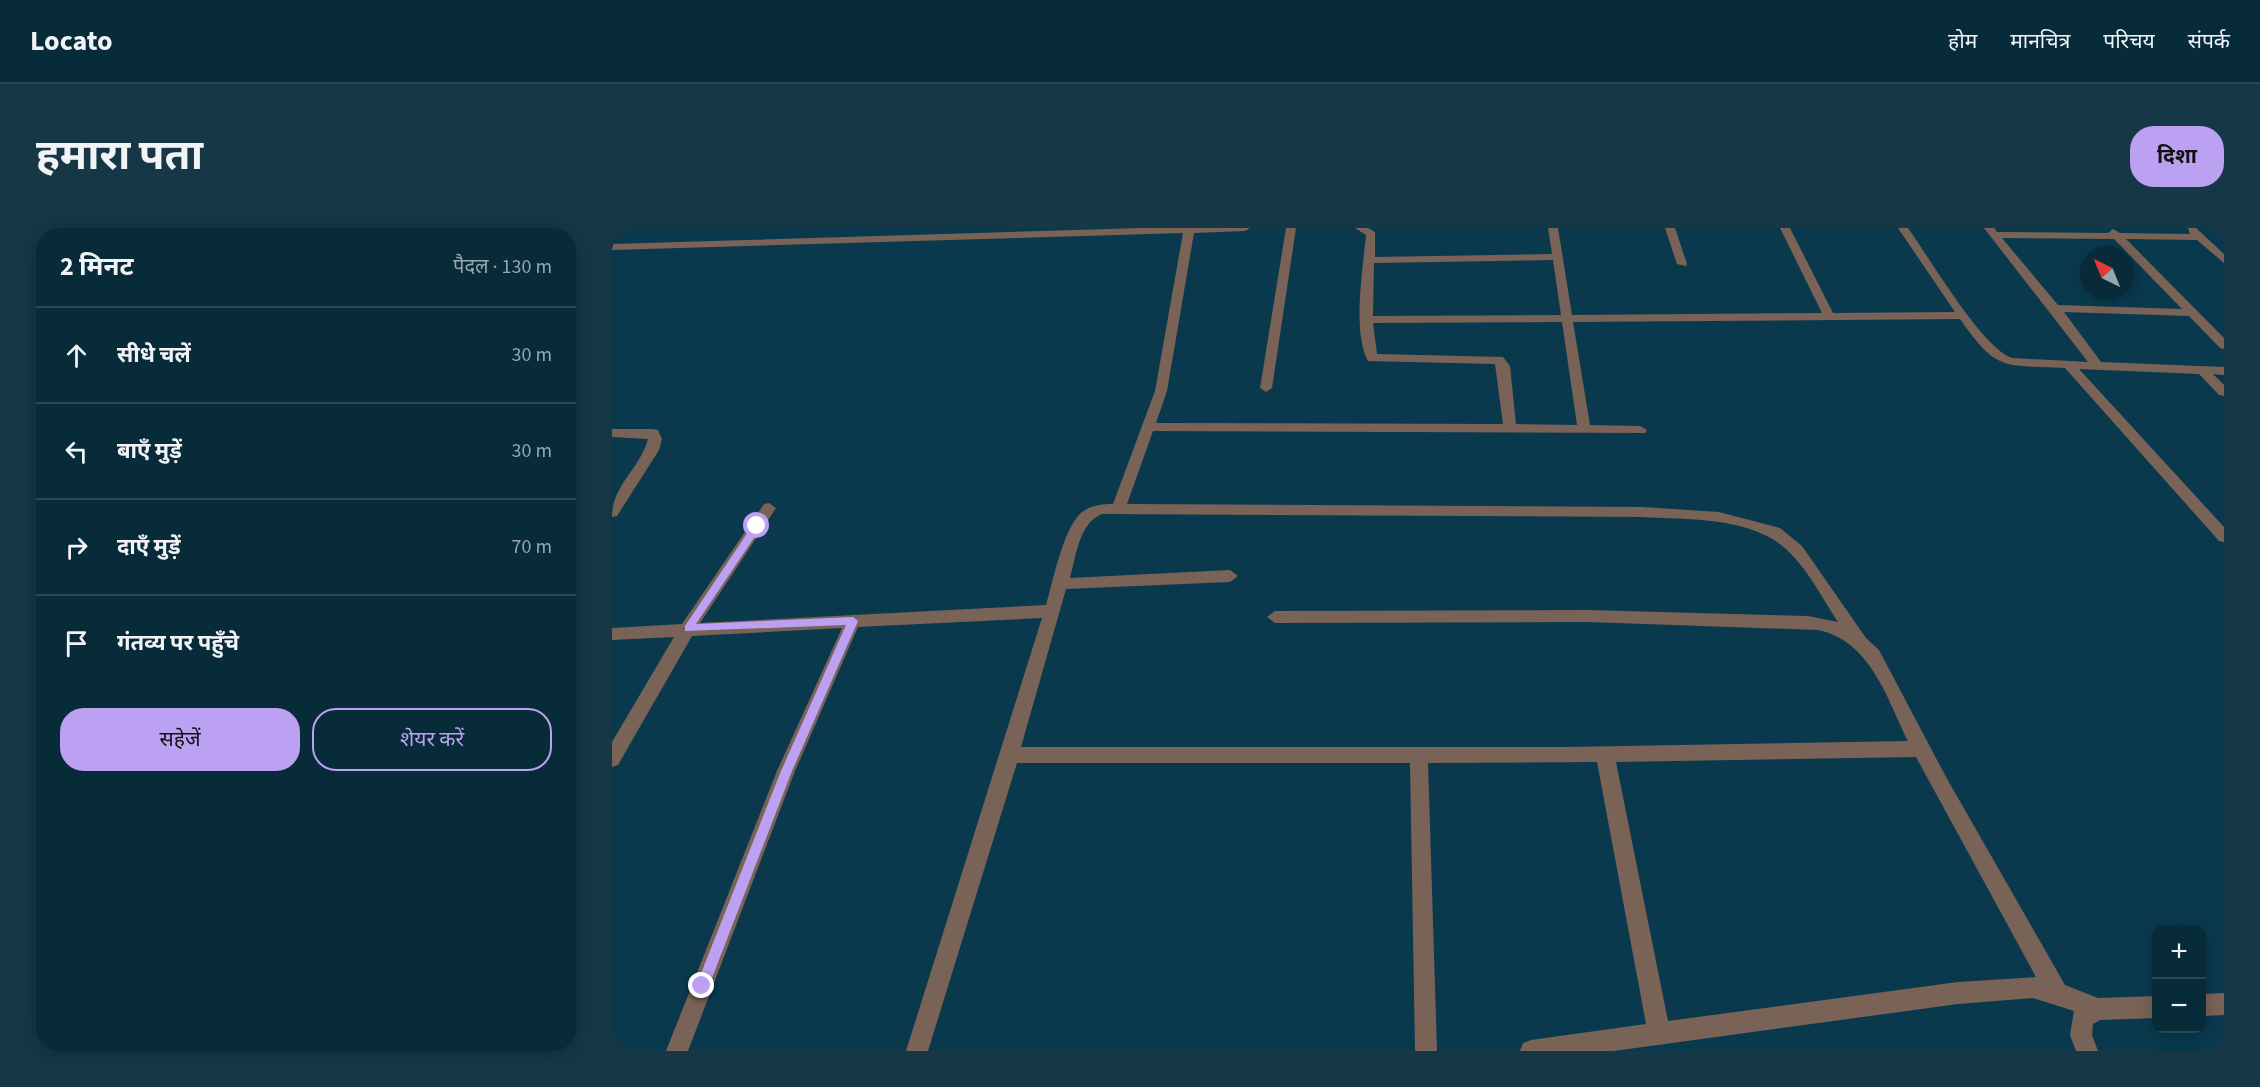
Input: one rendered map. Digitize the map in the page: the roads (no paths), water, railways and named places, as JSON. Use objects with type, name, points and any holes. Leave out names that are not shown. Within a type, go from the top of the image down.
[{"type":"street","points":[[612,247],[1245,228]]},
{"type":"street","points":[[1266,388],[1291,228]]},
{"type":"street","points":[[1360,228],[1371,234],[1369,350],[1372,358],[1499,360],[1504,366],[1510,428]]},
{"type":"street","points":[[1553,228],[1584,429]]},
{"type":"street","points":[[1670,228],[1682,264]]},
{"type":"street","points":[[1785,228],[1829,316]]},
{"type":"street","points":[[1903,228],[1990,352],[1999,358],[2011,362],[2224,371]]},
{"type":"street","points":[[2190,228],[2222,256]]},
{"type":"street","points":[[1118,509],[1161,391],[1190,231]]},
{"type":"street","points":[[1991,231],[2114,232],[2200,237]]},
{"type":"street","points":[[1991,231],[2055,308],[2098,366]]},
{"type":"street","points":[[2114,232],[2224,345]]},
{"type":"street","points":[[1370,260],[1557,257]]},
{"type":"street","points":[[2055,308],[2193,313]]},
{"type":"street","points":[[1369,320],[1963,315]]},
{"type":"street","points":[[2068,364],[2224,537]]},
{"type":"street","points":[[2202,370],[2224,392]]},
{"type":"street","points":[[1148,427],[1640,430]]},
{"type":"street","points":[[612,433],[653,433],[655,439],[652,450],[612,512]]},
{"type":"street","points":[[612,759],[688,628],[769,508]]},
{"type":"street","points":[[917,1051],[1010,755],[1060,584],[1081,523],[1088,514],[1101,509],[1559,510],[1719,517],[1761,527],[1787,540],[1797,550],[1858,638],[1873,655],[1922,749],[2057,993]]},
{"type":"street","points":[[1060,584],[1230,576]]},
{"type":"street","points":[[612,634],[688,628],[1053,611]]},
{"type":"street","points":[[1275,617],[1588,616],[1808,622],[1843,628],[1858,638]]},
{"type":"street","points":[[677,1051],[786,771],[853,621]]},
{"type":"street","points":[[1010,755],[1605,754],[1922,749]]},
{"type":"street","points":[[1605,754],[1659,1034]]},
{"type":"street","points":[[1419,755],[1426,1051]]},
{"type":"street","points":[[1531,1051],[1958,993],[2033,987],[2057,993],[2098,1009],[2152,1007]]},
{"type":"street","points":[[2206,1005],[2224,1004]]},
{"type":"street","points":[[2087,1051],[2081,1035],[2082,1018],[2098,1009]]}]
